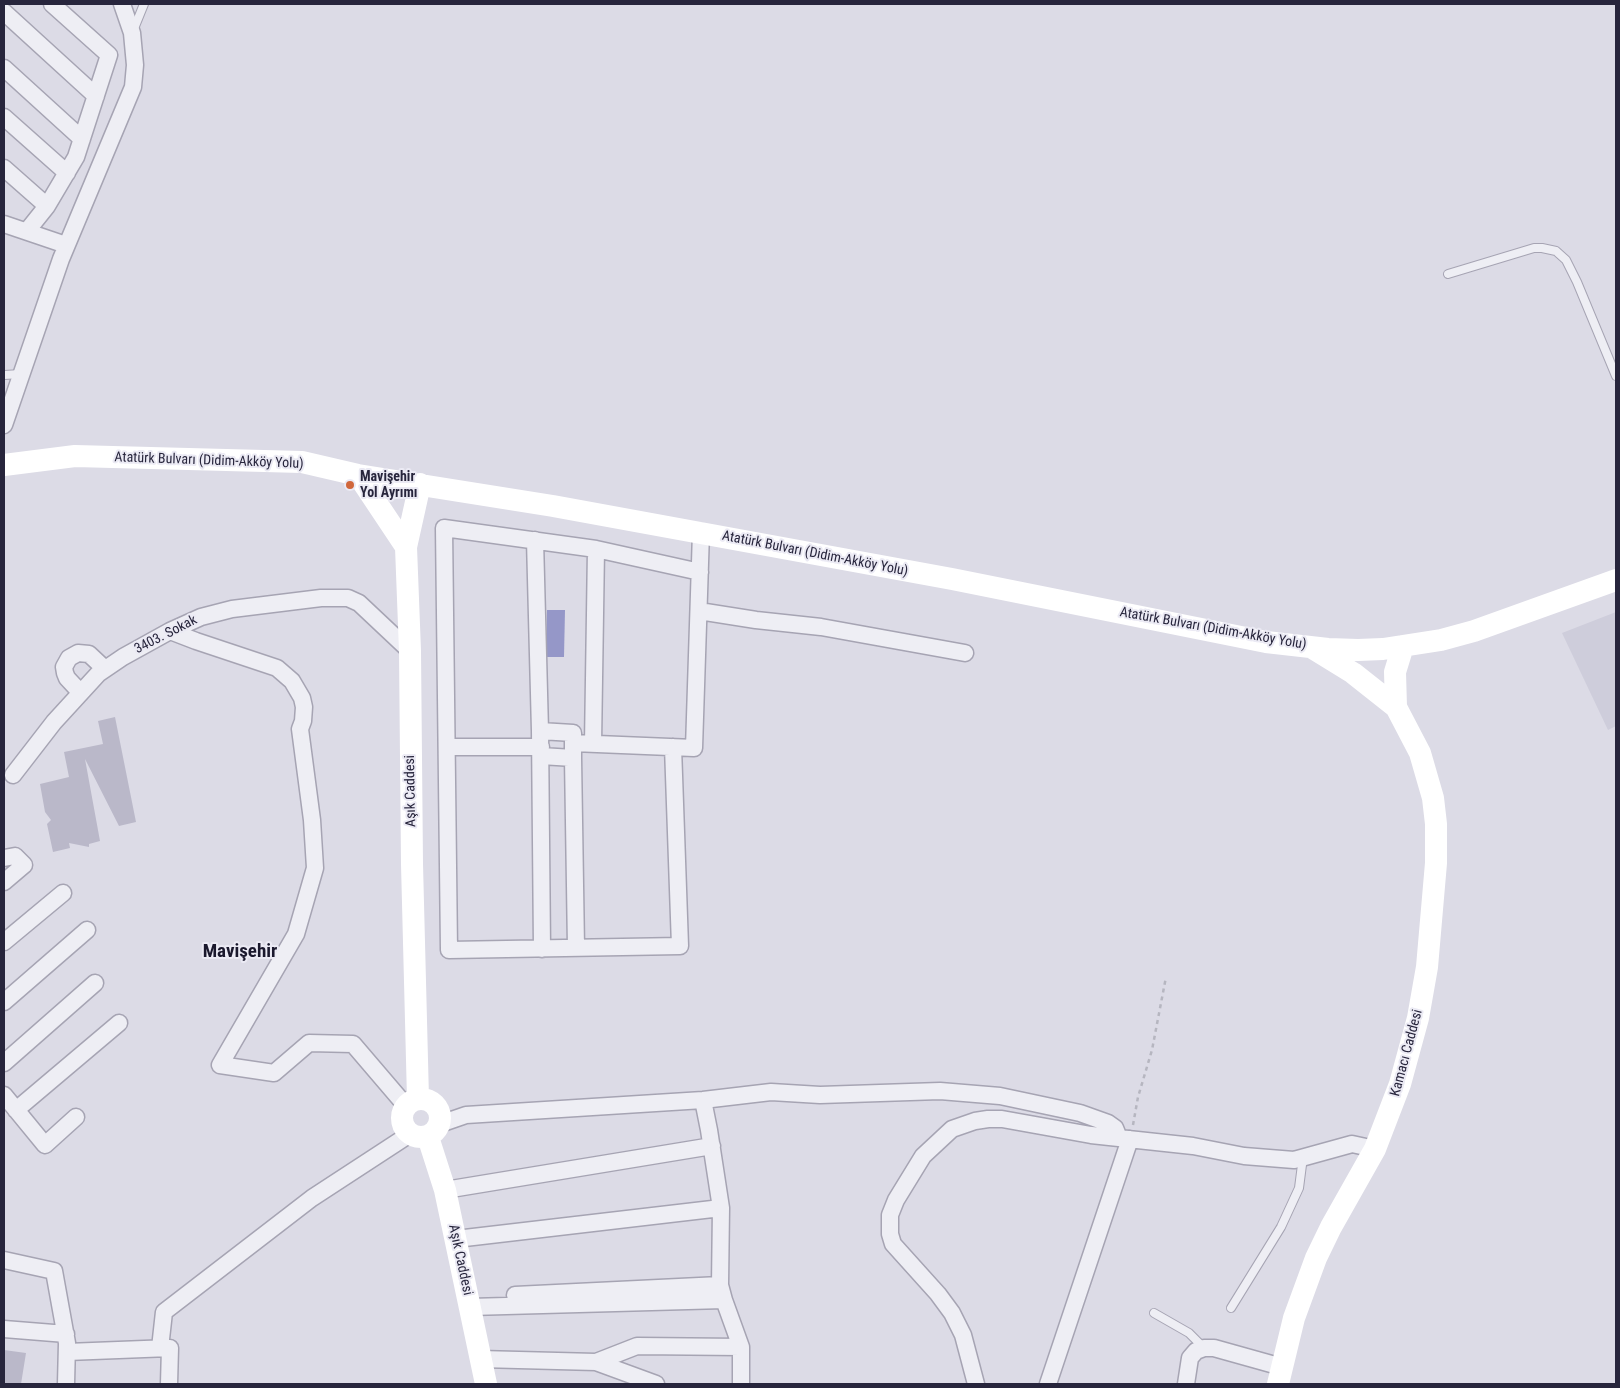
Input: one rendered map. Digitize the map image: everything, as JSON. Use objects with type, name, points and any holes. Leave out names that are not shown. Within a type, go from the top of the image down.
[{"type":"street","points":[[27,231],[47,206],[76,158],[109,55],[52,4]]},
{"type":"street","points":[[4,425],[66,245],[132,87],[135,65],[132,33],[122,4]]},
{"type":"street","points":[[4,12],[96,96]]},
{"type":"street","points":[[4,68],[82,139]]},
{"type":"street","points":[[4,117],[67,173]]},
{"type":"street","points":[[4,168],[47,206]]},
{"type":"street","points":[[4,224],[66,245]]},
{"type":"street","name":"Atatürk Bulvarı (Didim-Akköy Yolu)","points":[[4,465],[74,456],[302,462],[358,475],[700,532],[952,579],[1266,642],[1311,647],[1358,650],[1441,640],[1474,631],[1614,582]]},
{"type":"street","points":[[358,475],[406,547]]},
{"type":"street","name":"Aşık Caddesi","points":[[412,1103],[410,651],[406,547],[420,484]]},
{"type":"street","points":[[673,748],[680,946],[449,950],[444,528],[596,549],[700,572]]},
{"type":"street","points":[[447,747],[541,744],[573,751],[593,744],[694,748],[700,532]]},
{"type":"street","points":[[535,540],[541,744],[542,949]]},
{"type":"street","points":[[593,744],[596,549]]},
{"type":"street","name":"3403. Sokak","points":[[13,775],[80,692],[105,669],[170,631],[201,617],[232,609],[321,598],[348,598],[359,603],[410,651]]},
{"type":"street","points":[[699,611],[756,620],[821,627],[965,653]]},
{"type":"street","points":[[170,631],[277,668],[292,680],[302,698],[304,707],[303,721],[300,729],[311,810],[314,868],[296,934],[220,1065],[274,1073],[309,1044],[353,1044],[412,1103]]},
{"type":"street","name":"Kamacı Caddesi","points":[[1396,706],[1395,672],[1403,646]]},
{"type":"street","name":"Kamacı Caddesi","points":[[1280,1376],[1294,1318],[1316,1258],[1375,1148],[1400,1084],[1418,1018],[1427,968],[1436,863],[1436,824],[1433,798],[1420,752],[1396,706],[1353,673],[1311,647]]},
{"type":"street","points":[[80,692],[66,678],[64,667],[69,658],[78,653],[89,654],[105,669]]},
{"type":"street","points":[[541,744],[573,732],[576,948]]},
{"type":"street","points":[[4,858],[15,856],[24,865],[4,882]]},
{"type":"street","points":[[4,942],[63,893]]},
{"type":"street","points":[[4,1002],[87,930]]},
{"type":"street","points":[[4,1063],[95,983]]},
{"type":"street","points":[[16,1110],[119,1023]]},
{"type":"street","points":[[160,1348],[164,1312],[312,1198],[426,1132],[466,1115],[703,1100],[772,1092],[820,1095],[940,1091],[1000,1096],[1080,1113],[1108,1123],[1125,1138]]},
{"type":"street","points":[[4,1095],[44,1145],[76,1117]]},
{"type":"street","name":"Aşık Caddesi","points":[[426,1132],[403,1125],[402,1119],[403,1112],[412,1103],[424,1099],[431,1101],[439,1111],[426,1132],[445,1190],[486,1384]]},
{"type":"street","points":[[703,1100],[721,1208],[722,1293],[741,1347],[741,1384]]},
{"type":"street","points":[[976,1384],[963,1335],[952,1313],[938,1294],[893,1244],[890,1234],[889,1223],[892,1207],[896,1200],[924,1156],[952,1129],[975,1121],[1002,1119],[1090,1135],[1193,1146],[1244,1156],[1294,1160],[1352,1144],[1375,1148]]},
{"type":"street","points":[[1048,1384],[1125,1138]]},
{"type":"street","points":[[445,1190],[712,1146]]},
{"type":"street","points":[[456,1239],[721,1208]]},
{"type":"street","points":[[4,1260],[54,1271],[66,1334],[66,1384]]},
{"type":"street","points":[[469,1302],[722,1293]]},
{"type":"street","points":[[4,1329],[66,1334]]},
{"type":"street","points":[[596,1362],[637,1346],[741,1347]]},
{"type":"street","points":[[67,1352],[170,1348],[169,1384]]},
{"type":"street","points":[[1186,1384],[1190,1358],[1196,1351],[1204,1348],[1214,1348],[1280,1376]]},
{"type":"street","points":[[480,1359],[596,1362],[656,1384]]},
{"type":"lane","points":[[132,33],[144,4]]},
{"type":"lane","points":[[1448,274],[1534,248],[1556,251],[1566,260],[1577,282],[1616,376]]},
{"type":"lane","points":[[4,375],[21,374]]},
{"type":"lane","points":[[1231,1308],[1281,1227],[1299,1188],[1303,1157]]},
{"type":"lane","points":[[1154,1313],[1189,1333],[1204,1348]]},
{"type":"path","points":[[1125,1138],[1152,1050],[1166,977]]},
{"type":"shaded area","points":[[1616,612],[1616,726],[1608,730],[1562,633]]},
{"type":"water","points":[[547,610],[565,610],[564,657],[546,657]]},
{"type":"building","points":[[115,717],[136,822],[119,826],[85,759],[100,841],[89,844],[89,847],[69,843],[70,848],[53,852],[47,824],[51,820],[45,812],[40,784],[69,777],[64,752],[103,744],[98,721]]},
{"type":"building","points":[[4,1350],[26,1353],[21,1384],[4,1384]]},
{"type":"place","name":"Mavişehir Yol Ayrımı","points":[[350,485]]},
{"type":"district","name":"Mavişehir","points":[[240,952]]}]
